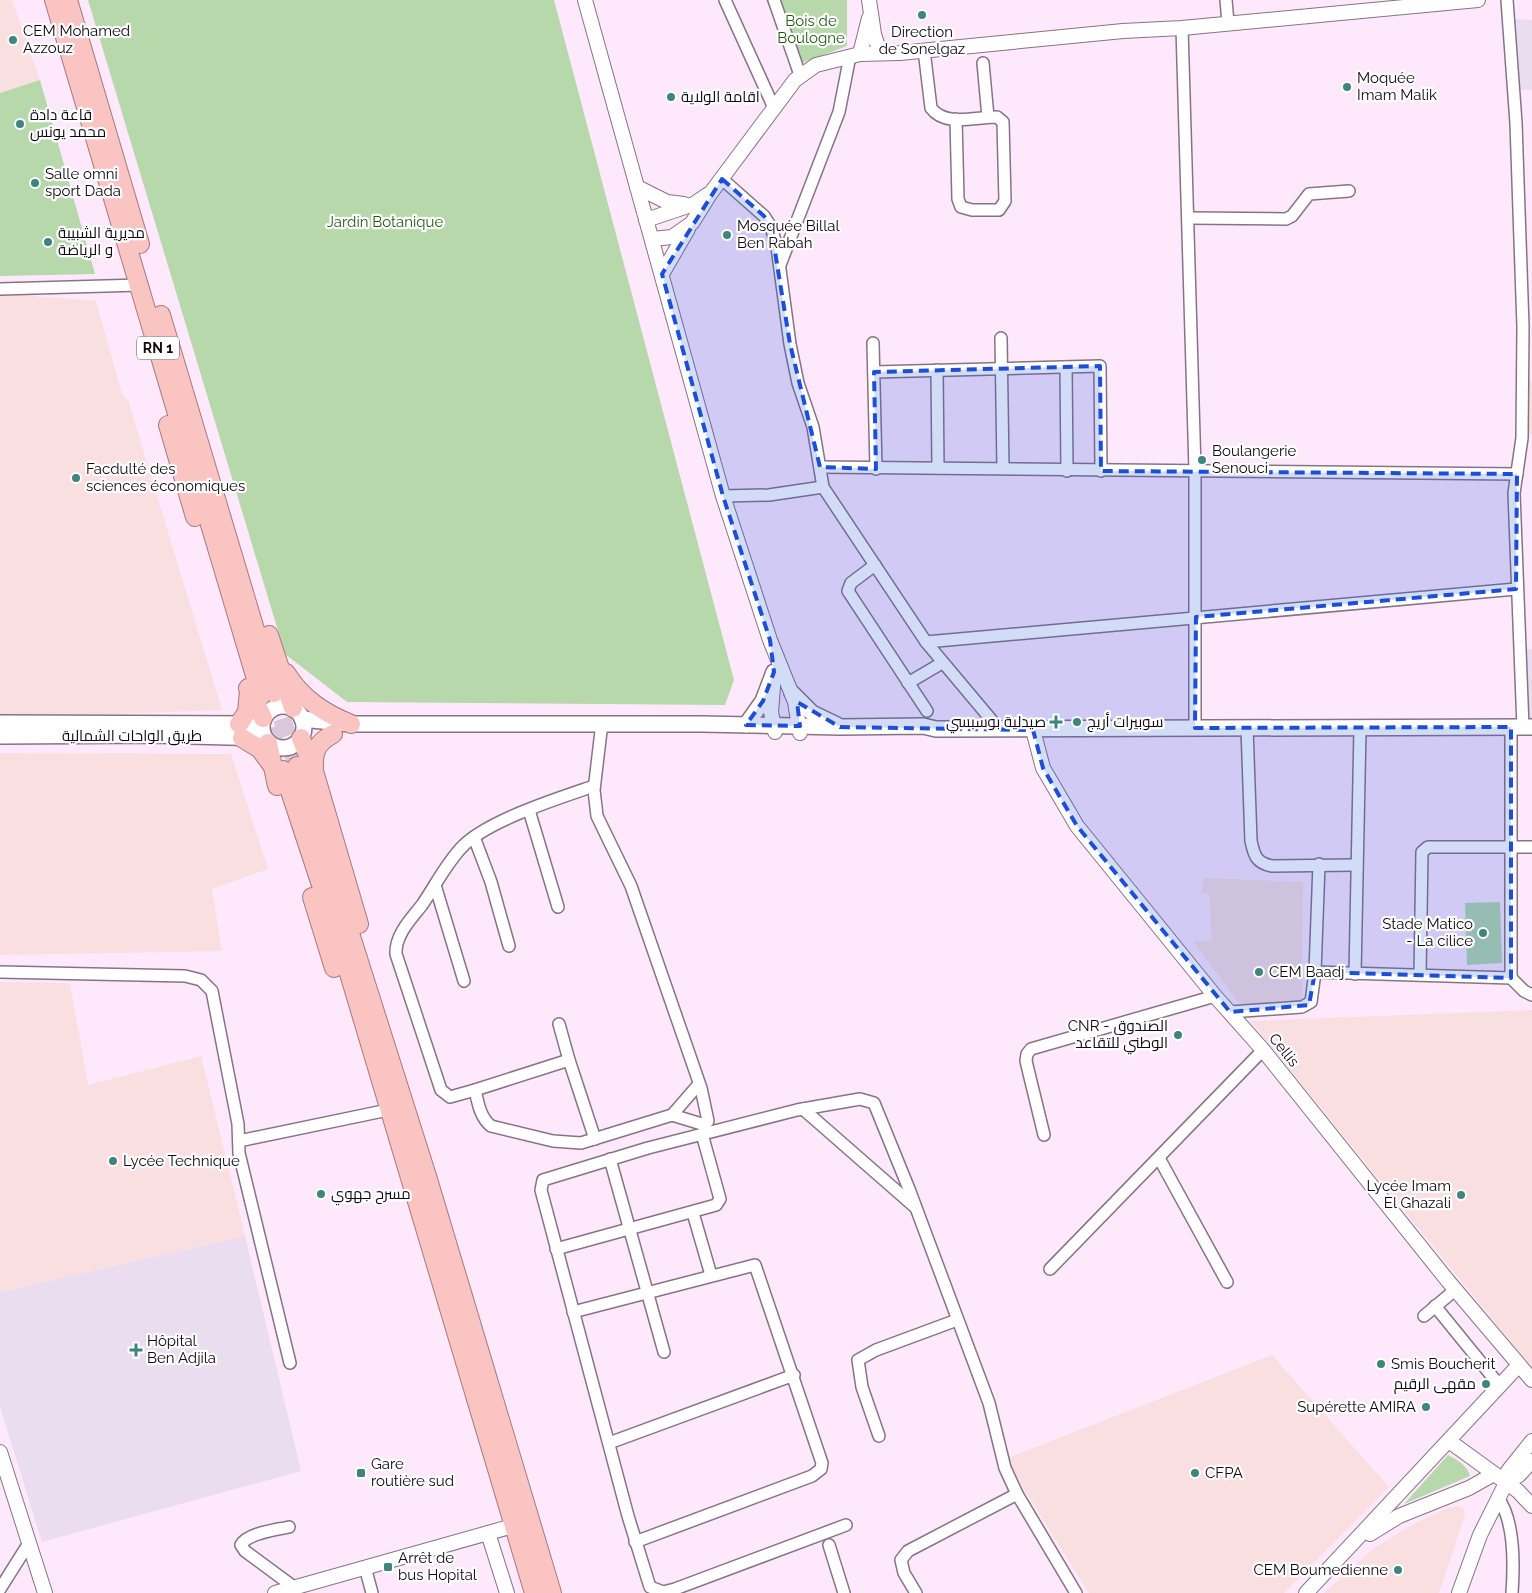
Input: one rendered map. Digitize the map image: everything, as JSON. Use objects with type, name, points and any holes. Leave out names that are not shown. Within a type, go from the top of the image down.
[{"type":"highway","name":"RN 1","points":[[54,0],[261,693]]},
{"type":"highway","name":"RN 1","points":[[68,0],[187,403],[261,693]]},
{"type":"highway","points":[[187,403],[199,423],[213,455],[276,658],[297,714]]},
{"type":"highway","points":[[276,658],[304,696],[333,716],[351,724]]},
{"type":"highway","points":[[261,693],[264,731],[284,768],[387,1051],[552,1593]]},
{"type":"highway","points":[[261,693],[247,712],[240,731],[284,768],[336,930],[388,1110],[534,1593]]},
{"type":"highway","points":[[314,771],[313,756],[318,745],[321,740],[333,734]]},
{"type":"highway","points":[[302,737],[314,771],[379,992],[388,1037],[387,1051]]},
{"type":"main road","points":[[746,725],[763,701],[774,672]]},
{"type":"main road","points":[[792,693],[812,712],[840,727]]},
{"type":"main road","points":[[297,714],[304,727],[302,737],[297,744],[285,749],[273,747],[264,731],[276,707],[297,714],[351,724],[746,725],[774,729]]},
{"type":"main road","name":"طريق الواحات الشمالية","points":[[0,723],[264,731]]},
{"type":"main road","points":[[800,730],[840,727],[923,726],[936,729],[1033,730],[1522,727]]},
{"type":"main road","points":[[302,737],[333,734],[774,729],[924,733],[936,729]]},
{"type":"main road","name":"طريق الواحات الشمالية","points":[[0,736],[153,735],[240,731]]},
{"type":"street","points":[[585,0],[723,496],[770,640],[792,693],[800,730]]},
{"type":"street","points":[[725,0],[774,108]]},
{"type":"street","points":[[774,0],[800,75]]},
{"type":"street","points":[[1226,0],[1228,23]]},
{"type":"street","points":[[662,274],[710,194],[800,75],[816,65],[855,55],[1123,30],[1182,28],[1413,4],[1478,0]]},
{"type":"street","points":[[1507,0],[1516,124],[1527,438],[1514,493],[1522,727],[1512,848],[1511,978],[1524,992],[1532,995]]},
{"type":"street","points":[[870,6],[880,53]]},
{"type":"street","points":[[780,266],[839,112],[870,6]]},
{"type":"street","points":[[1182,28],[1195,470],[1195,728]]},
{"type":"street","points":[[924,50],[931,108],[943,118],[956,120],[997,117],[1003,122],[1006,201],[999,210],[972,210],[960,207],[958,198],[956,120]]},
{"type":"street","points":[[983,63],[988,117]]},
{"type":"street","points":[[722,179],[764,216],[771,227],[780,266],[790,344],[798,383],[813,427],[823,486],[926,642],[998,729]]},
{"type":"street","points":[[637,188],[667,202],[694,204]]},
{"type":"street","points":[[1189,218],[1286,219],[1292,216],[1309,194],[1349,191]]},
{"type":"street","points":[[646,220],[694,204],[710,194]]},
{"type":"street","points":[[652,239],[672,237],[692,222]]},
{"type":"street","points":[[0,289],[140,285]]},
{"type":"street","points":[[1001,338],[1003,468]]},
{"type":"street","points":[[873,343],[876,469]]},
{"type":"street","points":[[874,372],[1100,366],[1101,471]]},
{"type":"street","points":[[1066,367],[1067,470]]},
{"type":"street","points":[[937,370],[938,468]]},
{"type":"street","points":[[820,467],[1517,474]]},
{"type":"street","points":[[723,496],[769,495],[823,486]]},
{"type":"street","points":[[875,565],[851,583],[848,591],[927,711]]},
{"type":"street","points":[[926,642],[1516,589]]},
{"type":"street","points":[[770,640],[775,685],[771,707],[774,729]]},
{"type":"street","points":[[908,684],[942,663]]},
{"type":"street","points":[[1248,728],[1251,841],[1255,857],[1259,862],[1272,866],[1356,865]]},
{"type":"street","points":[[1355,974],[1360,729]]},
{"type":"street","name":"Cellis","points":[[1033,730],[1043,768],[1077,826],[1214,996],[1263,1050],[1455,1290],[1532,1380]]},
{"type":"street","points":[[601,731],[594,786],[597,816],[631,886],[699,1084],[707,1110],[707,1124],[672,1115]]},
{"type":"street","points":[[569,1060],[450,1097],[441,1090],[396,954],[400,936],[462,846],[474,837],[529,810],[594,786]]},
{"type":"street","points":[[529,810],[558,907]]},
{"type":"street","points":[[474,837],[491,882],[509,946]]},
{"type":"street","points":[[1420,975],[1422,852],[1428,847],[1532,847]]},
{"type":"street","points":[[1230,1012],[1309,1005],[1312,1002],[1319,864]]},
{"type":"street","points":[[435,885],[464,981]]},
{"type":"street","points":[[0,972],[193,977],[201,980],[212,991],[239,1141],[239,1152],[290,1363]]},
{"type":"street","points":[[1315,972],[1511,978]]},
{"type":"street","points":[[1044,1134],[1026,1061],[1027,1054],[1032,1049],[1214,996]]},
{"type":"street","points":[[559,1024],[595,1139]]},
{"type":"street","points":[[1050,1269],[1263,1050]]},
{"type":"street","points":[[475,1090],[481,1114],[485,1122],[491,1126],[553,1141],[571,1143],[595,1139],[672,1115],[699,1084]]},
{"type":"street","points":[[846,1525],[663,1592],[654,1590],[646,1582],[541,1190],[541,1183],[546,1177],[702,1134],[803,1109],[860,1099],[874,1103],[916,1208],[996,1424],[1005,1468],[1017,1494],[1076,1593]]},
{"type":"street","points":[[803,1109],[916,1208]]},
{"type":"street","points":[[239,1141],[388,1110]]},
{"type":"street","points":[[556,1249],[716,1206],[720,1199],[702,1134]]},
{"type":"street","points":[[1159,1158],[1227,1282]]},
{"type":"street","points":[[610,1159],[664,1352]]},
{"type":"street","points":[[693,1212],[711,1275]]},
{"type":"street","points":[[573,1312],[751,1264],[756,1266],[822,1462],[818,1472],[635,1542]]},
{"type":"street","points":[[1424,1316],[1455,1290]]},
{"type":"street","points":[[1435,1306],[1500,1386]]},
{"type":"street","points":[[879,1436],[862,1387],[858,1360],[876,1350],[957,1320]]},
{"type":"street","points":[[1306,1593],[1519,1365]]},
{"type":"street","points":[[609,1443],[794,1375]]},
{"type":"street","points":[[1449,1441],[1518,1492],[1532,1506]]},
{"type":"street","points":[[1459,1593],[1480,1535],[1506,1483],[1512,1464],[1532,1441]]},
{"type":"street","points":[[0,1456],[45,1593]]},
{"type":"street","points":[[1506,1483],[1519,1475],[1532,1461]]},
{"type":"street","points":[[1344,1554],[1377,1529],[1399,1516],[1469,1488],[1494,1474]]},
{"type":"street","points":[[916,1593],[902,1566],[901,1560],[908,1551],[1017,1494]]},
{"type":"street","points":[[1498,1498],[1509,1518],[1513,1565],[1512,1593]]},
{"type":"street","points":[[275,1593],[513,1526]]},
{"type":"street","points":[[289,1527],[245,1540],[242,1546],[294,1588]]},
{"type":"street","points":[[488,1533],[507,1593]]},
{"type":"street","points":[[0,1589],[29,1543]]},
{"type":"street","points":[[829,1544],[844,1593]]},
{"type":"street","points":[[365,1567],[372,1593]]},
{"type":"highlighted area","points":[[722,179],[764,216],[771,227],[790,344],[820,467],[876,469],[874,372],[1100,366],[1101,471],[1517,474],[1516,589],[1196,617],[1195,728],[1511,727],[1511,978],[1315,972],[1309,1005],[1230,1012],[1077,826],[1043,768],[1033,730],[840,727],[797,702],[800,726],[746,725],[763,701],[774,672],[770,640],[723,496],[662,274]]},
{"type":"shaded area","name":"CEM Mohamed Azzouz","points":[[0,0],[12,0],[40,80],[0,93]]},
{"type":"shaded area","points":[[1512,19],[1532,20],[1532,90],[1514,90]]},
{"type":"shaded area","name":"Facdulté des sciences économiques","points":[[20,295],[96,301],[122,394],[128,400],[222,710],[0,718],[0,296]]},
{"type":"shaded area","points":[[1527,381],[1532,381],[1532,434],[1526,434]]},
{"type":"shaded area","points":[[1525,649],[1532,649],[1532,720],[1526,720]]},
{"type":"shaded area","points":[[0,753],[231,754],[268,869],[212,889],[222,951],[0,955]]},
{"type":"shaded area","name":"CEM Baadj","points":[[1204,878],[1303,882],[1302,1004],[1243,1008],[1193,941],[1212,941],[1209,894],[1201,892]]},
{"type":"shaded area","name":"Lycée Technique","points":[[0,982],[70,983],[88,1085],[201,1056],[245,1236],[0,1292]]},
{"type":"shaded area","name":"Lycée Imam El Ghazali","points":[[1532,1010],[1532,1368],[1250,1021]]},
{"type":"shaded area","name":"Hôpital Ben Adjila","points":[[245,1236],[301,1471],[42,1542],[0,1407],[0,1292]]},
{"type":"shaded area","name":"CFPA","points":[[1272,1355],[1389,1487],[1284,1593],[1089,1593],[1005,1459]]},
{"type":"shaded area","name":"CEM Boumedienne","points":[[1458,1506],[1464,1509],[1465,1514],[1439,1593],[1324,1593],[1374,1548],[1412,1525],[1445,1509]]},
{"type":"green space","name":"Jardin Botanique","points":[[88,0],[554,0],[734,680],[725,705],[347,702],[285,654]]},
{"type":"green space","name":"Bois de Boulogne","points":[[766,0],[847,0],[847,46],[796,65]]},
{"type":"green space","name":"Salle omni sport Dada","points":[[40,80],[95,274],[0,276],[0,93]]},
{"type":"green space","name":"Stade Matico - La cilice","points":[[1500,902],[1502,963],[1467,965],[1465,903]]},
{"type":"green space","points":[[1448,1455],[1464,1466],[1470,1476],[1404,1504]]},
{"type":"tunnel","points":[[274,693],[297,766]]},
{"type":"tunnel","points":[[263,702],[279,758]]},
{"type":"place","name":"Direction de Sonelgaz","points":[[922,15]]},
{"type":"place","name":"CEM Mohamed Azzouz","points":[[13,40]]},
{"type":"place","name":"Moquée Imam Malik","points":[[1347,87]]},
{"type":"place","name":"اقامة الولاية","points":[[671,97]]},
{"type":"place","name":"قاعة دادة محمد يونس","points":[[20,124]]},
{"type":"place","name":"Salle omni sport Dada","points":[[35,183]]},
{"type":"place","name":"Mosquée Billal Ben Rabah","points":[[727,235]]},
{"type":"place","name":"مديرية الشبيبة و الرياضة","points":[[48,242]]},
{"type":"place","name":"Boulangerie Senouci","points":[[1202,460]]},
{"type":"place","name":"Facdulté des sciences économiques","points":[[76,478]]},
{"type":"place","name":"صيدلية بوسبسي","points":[[1056,722]]},
{"type":"place","name":"سوبيرات أريج","points":[[1077,722]]},
{"type":"place","name":"Stade Matico - La cilice","points":[[1483,933]]},
{"type":"place","name":"CEM Baadj","points":[[1259,972]]},
{"type":"place","name":"CNR - الصندوق الوطني للتقاعد","points":[[1178,1035]]},
{"type":"place","name":"Lycée Technique","points":[[113,1161]]},
{"type":"place","name":"مسرح جهوي","points":[[321,1194]]},
{"type":"place","name":"Lycée Imam El Ghazali","points":[[1461,1195]]},
{"type":"place","name":"Hôpital Ben Adjila","points":[[136,1350]]},
{"type":"place","name":"Smis Boucherit","points":[[1381,1364]]},
{"type":"place","name":"مقهى الرقيم","points":[[1486,1384]]},
{"type":"place","name":"Supérette AMIRA","points":[[1426,1407]]},
{"type":"place","name":"Gare routière sud","points":[[361,1473]]},
{"type":"place","name":"CFPA","points":[[1195,1473]]},
{"type":"place","name":"Arrêt de bus Hopital","points":[[388,1567]]},
{"type":"place","name":"CEM Boumedienne","points":[[1398,1570]]}]
